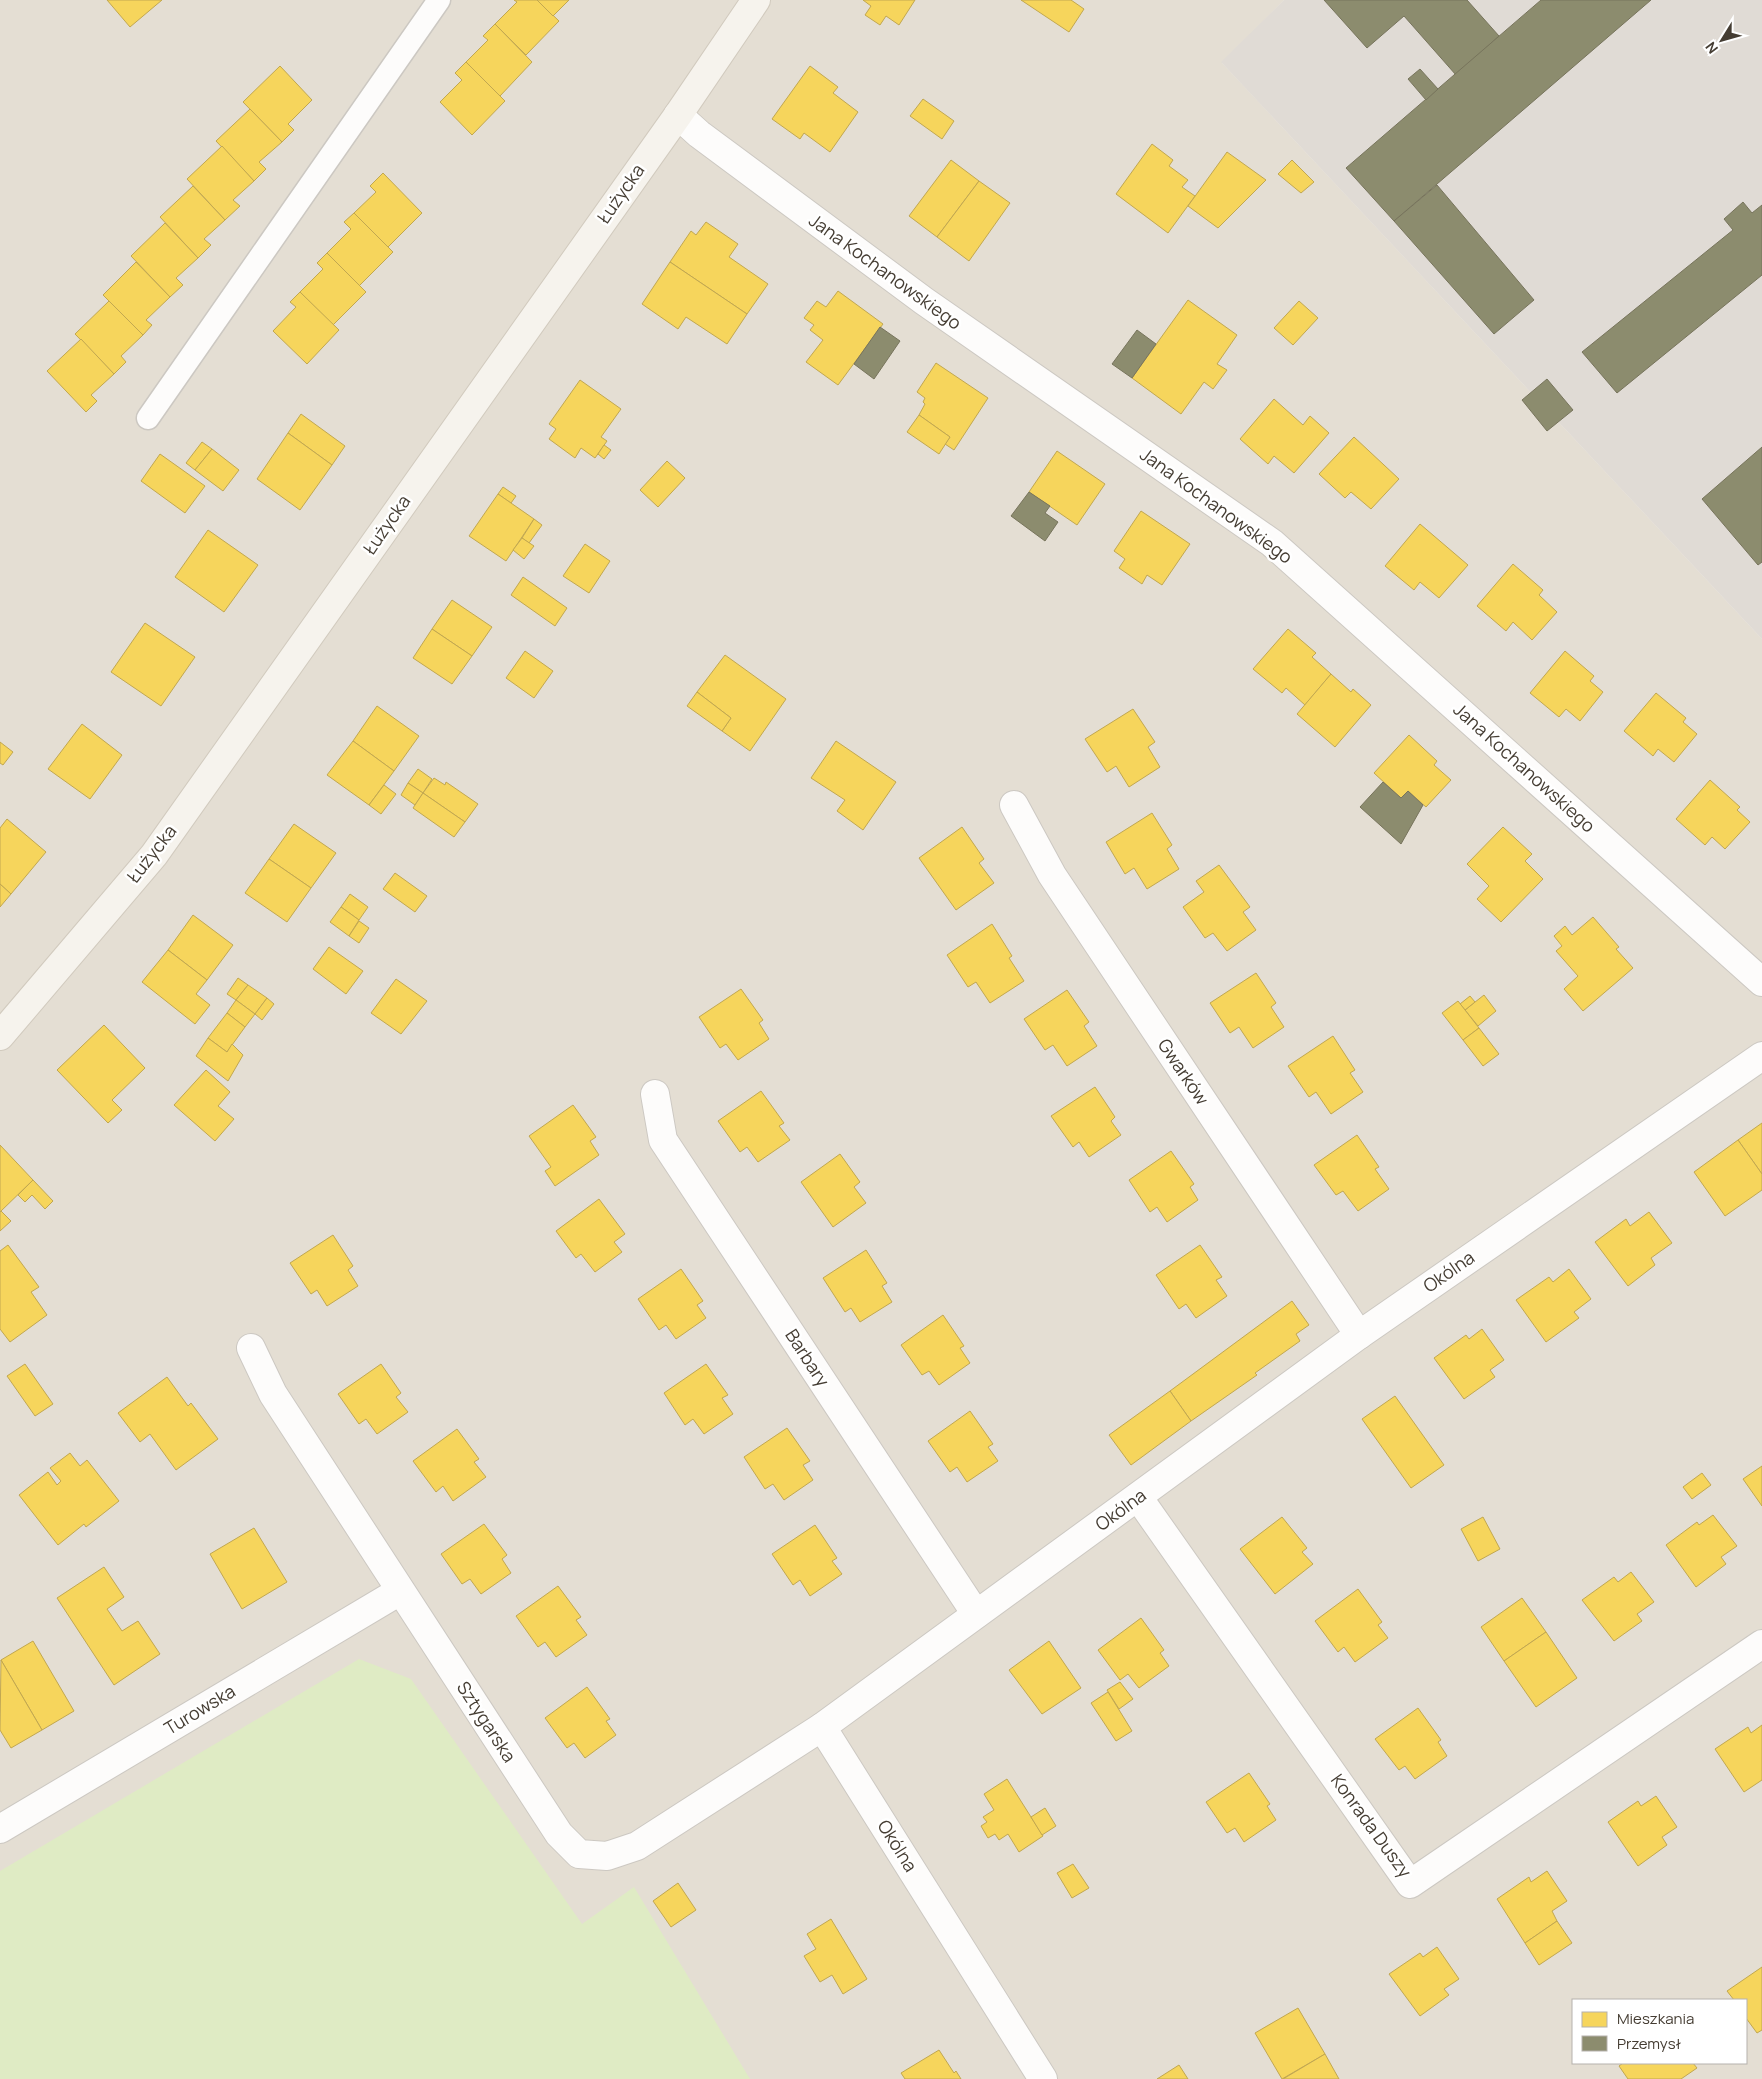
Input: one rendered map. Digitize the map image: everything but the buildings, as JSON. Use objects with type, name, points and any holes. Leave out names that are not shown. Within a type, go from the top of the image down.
[{"type":"main road","name":"Łużycka","points":[[0,1036],[154,855],[678,115],[756,0]]},
{"type":"street","name":"Jana Kochanowskiego","points":[[678,115],[700,134],[924,302],[1272,542],[1762,982]]},
{"type":"street","name":"Gwarków","points":[[1014,805],[1052,876],[1359,1335]]},
{"type":"street","name":"Okólna","points":[[1043,2079],[822,1727],[1359,1335],[1762,1056]]},
{"type":"street","name":"Barbary","points":[[655,1094],[663,1140],[976,1614]]},
{"type":"street","name":"Sztygarska","points":[[251,1348],[273,1394],[400,1591],[559,1834],[579,1854],[607,1856],[637,1846],[822,1727]]},
{"type":"street","name":"Konrada Duszy","points":[[1138,1497],[1410,1884],[1762,1644]]},
{"type":"street","name":"Turowska","points":[[0,1829],[400,1591]]},
{"type":"lane","points":[[148,418],[439,0]]},
{"type":"shaded area","points":[[0,0],[1284,0],[1222,63],[1762,639],[1762,2079],[0,2079]]},
{"type":"shaded area","points":[[1284,0],[1762,0],[1762,639],[1221,62]]},
{"type":"green space","points":[[359,1659],[411,1679],[582,1924],[634,1887],[750,2079],[0,2079],[0,1871]]}]
